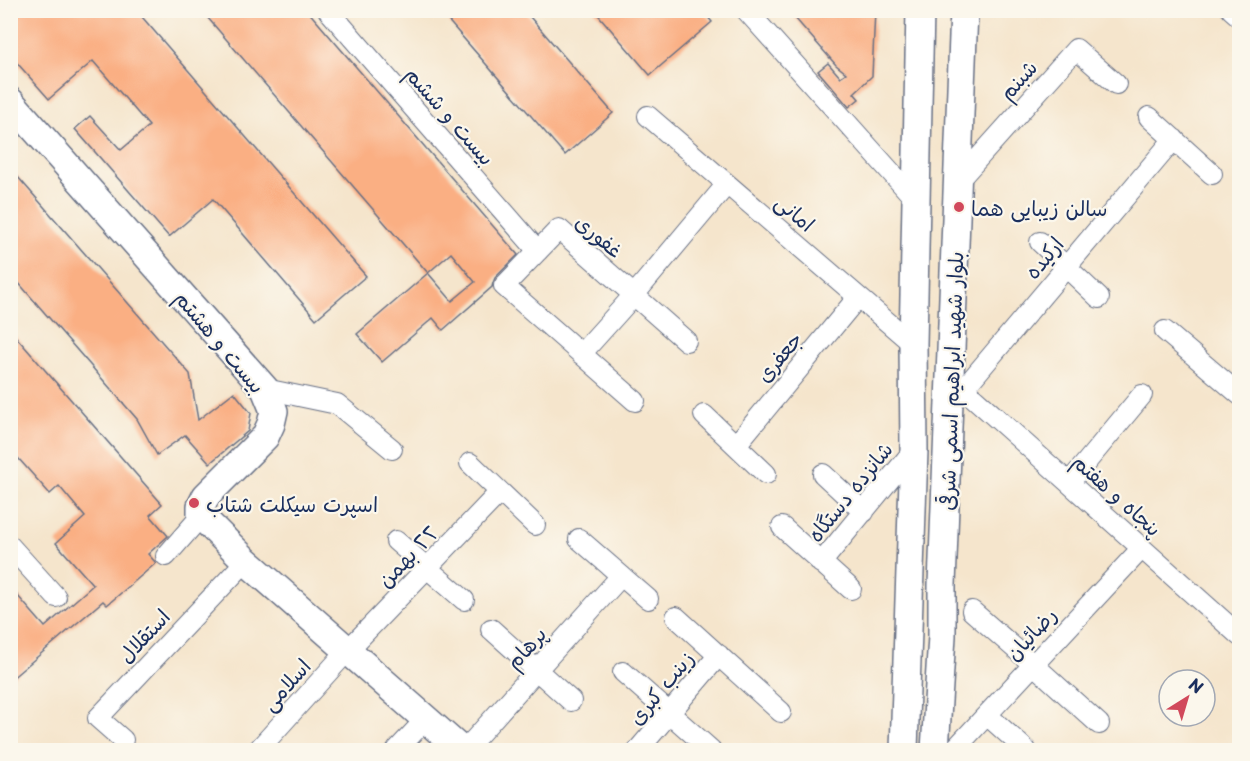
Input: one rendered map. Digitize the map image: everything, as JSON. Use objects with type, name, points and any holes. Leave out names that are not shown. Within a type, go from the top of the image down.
[{"type":"main road","name":"بلوار شهید ابراهیم اسمی شرقی","points":[[904,750],[914,450],[913,344],[920,10]]},
{"type":"main road","name":"بلوار شهید ابراهیم اسمی شرقی","points":[[935,750],[942,636],[942,585],[956,398],[957,182],[964,10]]},
{"type":"main road","name":"بیست و هشتم","points":[[10,101],[265,389],[274,411],[272,424],[265,437],[206,496],[201,506],[201,516]]},
{"type":"main road","points":[[201,516],[246,561],[463,750]]},
{"type":"street","name":"بیست و ششم","points":[[328,10],[538,250]]},
{"type":"street","points":[[746,10],[915,199]]},
{"type":"street","points":[[1232,10],[1239,17]]},
{"type":"street","name":"شبنم","points":[[957,182],[1076,49],[1116,84]]},
{"type":"street","name":"امانی","points":[[648,116],[913,344]]},
{"type":"street","points":[[1149,117],[1212,174]]},
{"type":"street","name":"ارکیده","points":[[956,398],[1174,139]]},
{"type":"street","points":[[581,354],[727,184]]},
{"type":"street","name":"غفوری","points":[[538,250],[559,229],[634,295]]},
{"type":"street","points":[[1040,242],[1099,298]]},
{"type":"street","points":[[538,250],[504,286],[635,401]]},
{"type":"street","points":[[634,295],[686,341]]},
{"type":"street","name":"جعفری","points":[[736,445],[858,297]]},
{"type":"street","points":[[1165,331],[1239,395]]},
{"type":"street","points":[[265,389],[337,404],[392,449]]},
{"type":"street","points":[[1069,483],[1142,395]]},
{"type":"street","name":"پنجاه و هفتم","points":[[956,398],[1069,483],[1239,636]]},
{"type":"street","points":[[704,415],[766,474]]},
{"type":"street","name":"شانزده دستگاه","points":[[821,563],[914,450]]},
{"type":"street","points":[[470,463],[535,525]]},
{"type":"street","points":[[823,474],[864,512]]},
{"type":"street","name":"٢٢ بهمن","points":[[348,650],[500,492]]},
{"type":"street","points":[[166,556],[201,516]]},
{"type":"street","points":[[782,527],[851,589]]},
{"type":"street","points":[[579,539],[648,598]]},
{"type":"street","points":[[396,540],[464,600]]},
{"type":"street","points":[[10,546],[56,597]]},
{"type":"street","name":"رضائیان","points":[[954,750],[1142,548]]},
{"type":"street","name":"استقلال","points":[[123,740],[98,718],[246,561]]},
{"type":"street","name":"پرهام","points":[[463,750],[621,576]]},
{"type":"street","points":[[972,611],[1099,724]]},
{"type":"street","name":"زینب کبری","points":[[676,617],[782,712]]},
{"type":"street","points":[[491,629],[571,701]]},
{"type":"street","name":"اسلامی","points":[[258,750],[348,650]]},
{"type":"street","name":"زینب کبری","points":[[638,750],[719,656]]},
{"type":"street","points":[[623,672],[711,750]]},
{"type":"street","points":[[987,715],[1026,750]]},
{"type":"street","points":[[397,750],[426,719]]},
{"type":"building","points":[[10,10],[136,10],[366,276],[316,319],[213,199],[169,237],[75,129],[90,116],[121,150],[149,126],[93,61],[49,99],[10,55]]},
{"type":"building","points":[[201,10],[307,10],[518,255],[495,278],[492,287],[443,330],[433,318],[382,362],[357,334],[428,273]],"holes":[[[451,253],[475,282],[452,301],[428,273]]]},
{"type":"building","points":[[439,10],[524,10],[613,113],[565,155]]},
{"type":"building","points":[[594,10],[702,10],[712,22],[650,75]]},
{"type":"building","points":[[788,10],[875,10],[872,76],[854,93],[859,99],[849,107],[818,71],[828,63],[840,77],[846,73],[836,65]]},
{"type":"building","points":[[10,168],[190,374],[198,420],[234,392],[251,413],[248,431],[210,463],[185,435],[157,455],[137,419],[10,273]]},
{"type":"building","points":[[10,330],[162,504],[150,515],[168,536],[148,554],[156,563],[107,605],[103,601],[10,680],[10,587],[45,627],[93,585],[56,543],[85,517],[59,486],[50,494],[10,449]]},
{"type":"place","name":"سالن زیبایی هما","points":[[959,207]]},
{"type":"place","name":"اسپرت سیکلت شتاب","points":[[194,503]]}]
